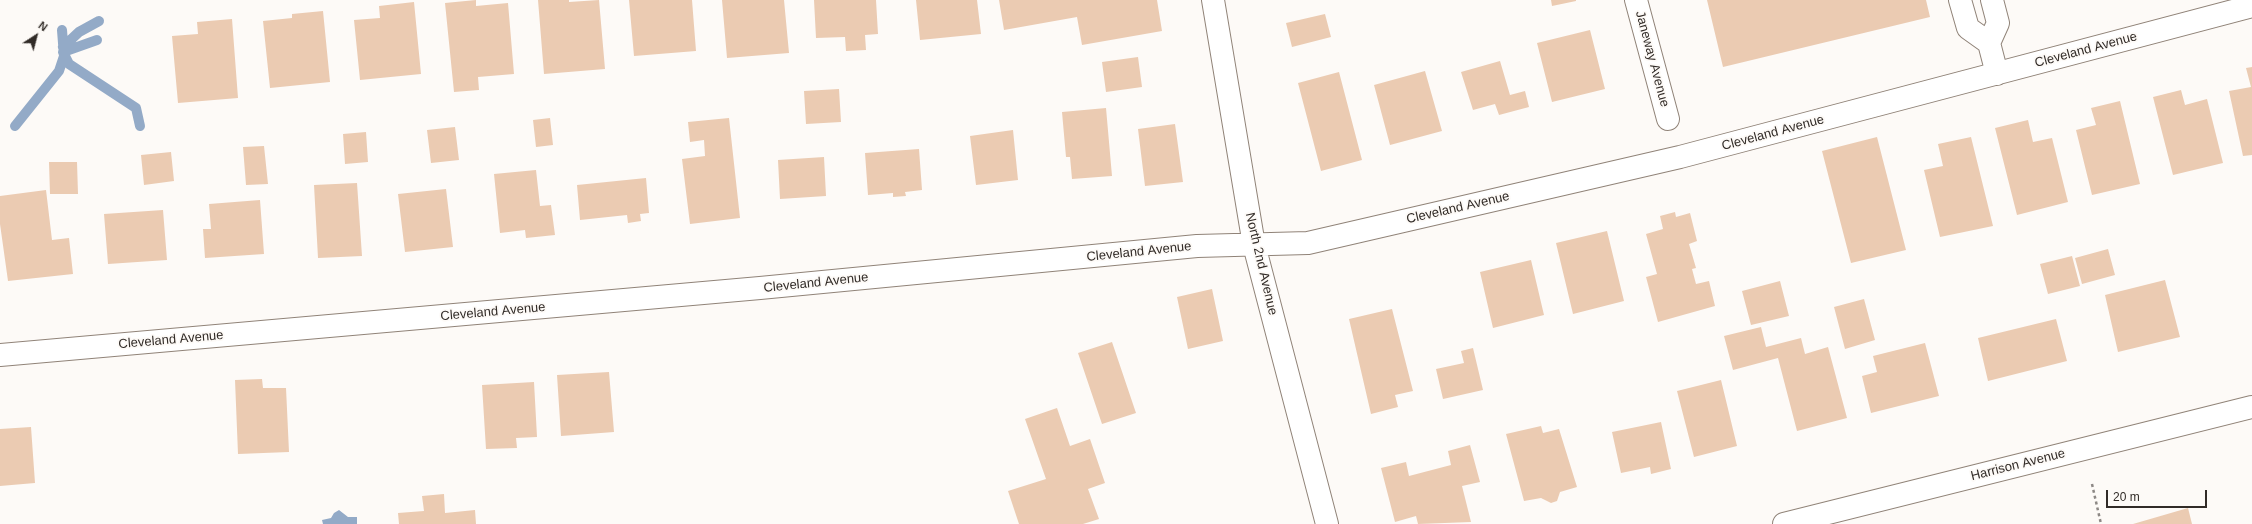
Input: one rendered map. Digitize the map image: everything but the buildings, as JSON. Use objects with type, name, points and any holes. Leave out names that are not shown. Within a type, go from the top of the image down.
[{"type":"street","name":"North 2nd Avenue","points":[[1213,0],[1254,245],[1327,524]]},
{"type":"street","name":"Janeway Avenue","points":[[1636,0],[1668,119]]},
{"type":"street","points":[[1960,0],[1968,28],[1989,43]]},
{"type":"street","points":[[1992,0],[1998,22],[1989,43],[1997,74]]},
{"type":"street","name":"Cleveland Avenue","points":[[0,355],[760,288],[1197,246],[1316,242],[1680,157],[2252,6]]},
{"type":"street","name":"Harrison Avenue","points":[[1784,524],[2252,408]]},
{"type":"path","points":[[2092,484],[2101,524]]},
{"type":"water","points":[[339,510],[348,517],[357,517],[357,524],[323,524],[322,520],[331,518],[334,513]]},
{"type":"waterway","points":[[97,40],[66,51],[63,47],[79,32],[99,21]]},
{"type":"waterway","points":[[15,126],[59,71],[64,56],[62,30]]},
{"type":"waterway","points":[[63,52],[69,64],[136,108],[140,126]]}]
